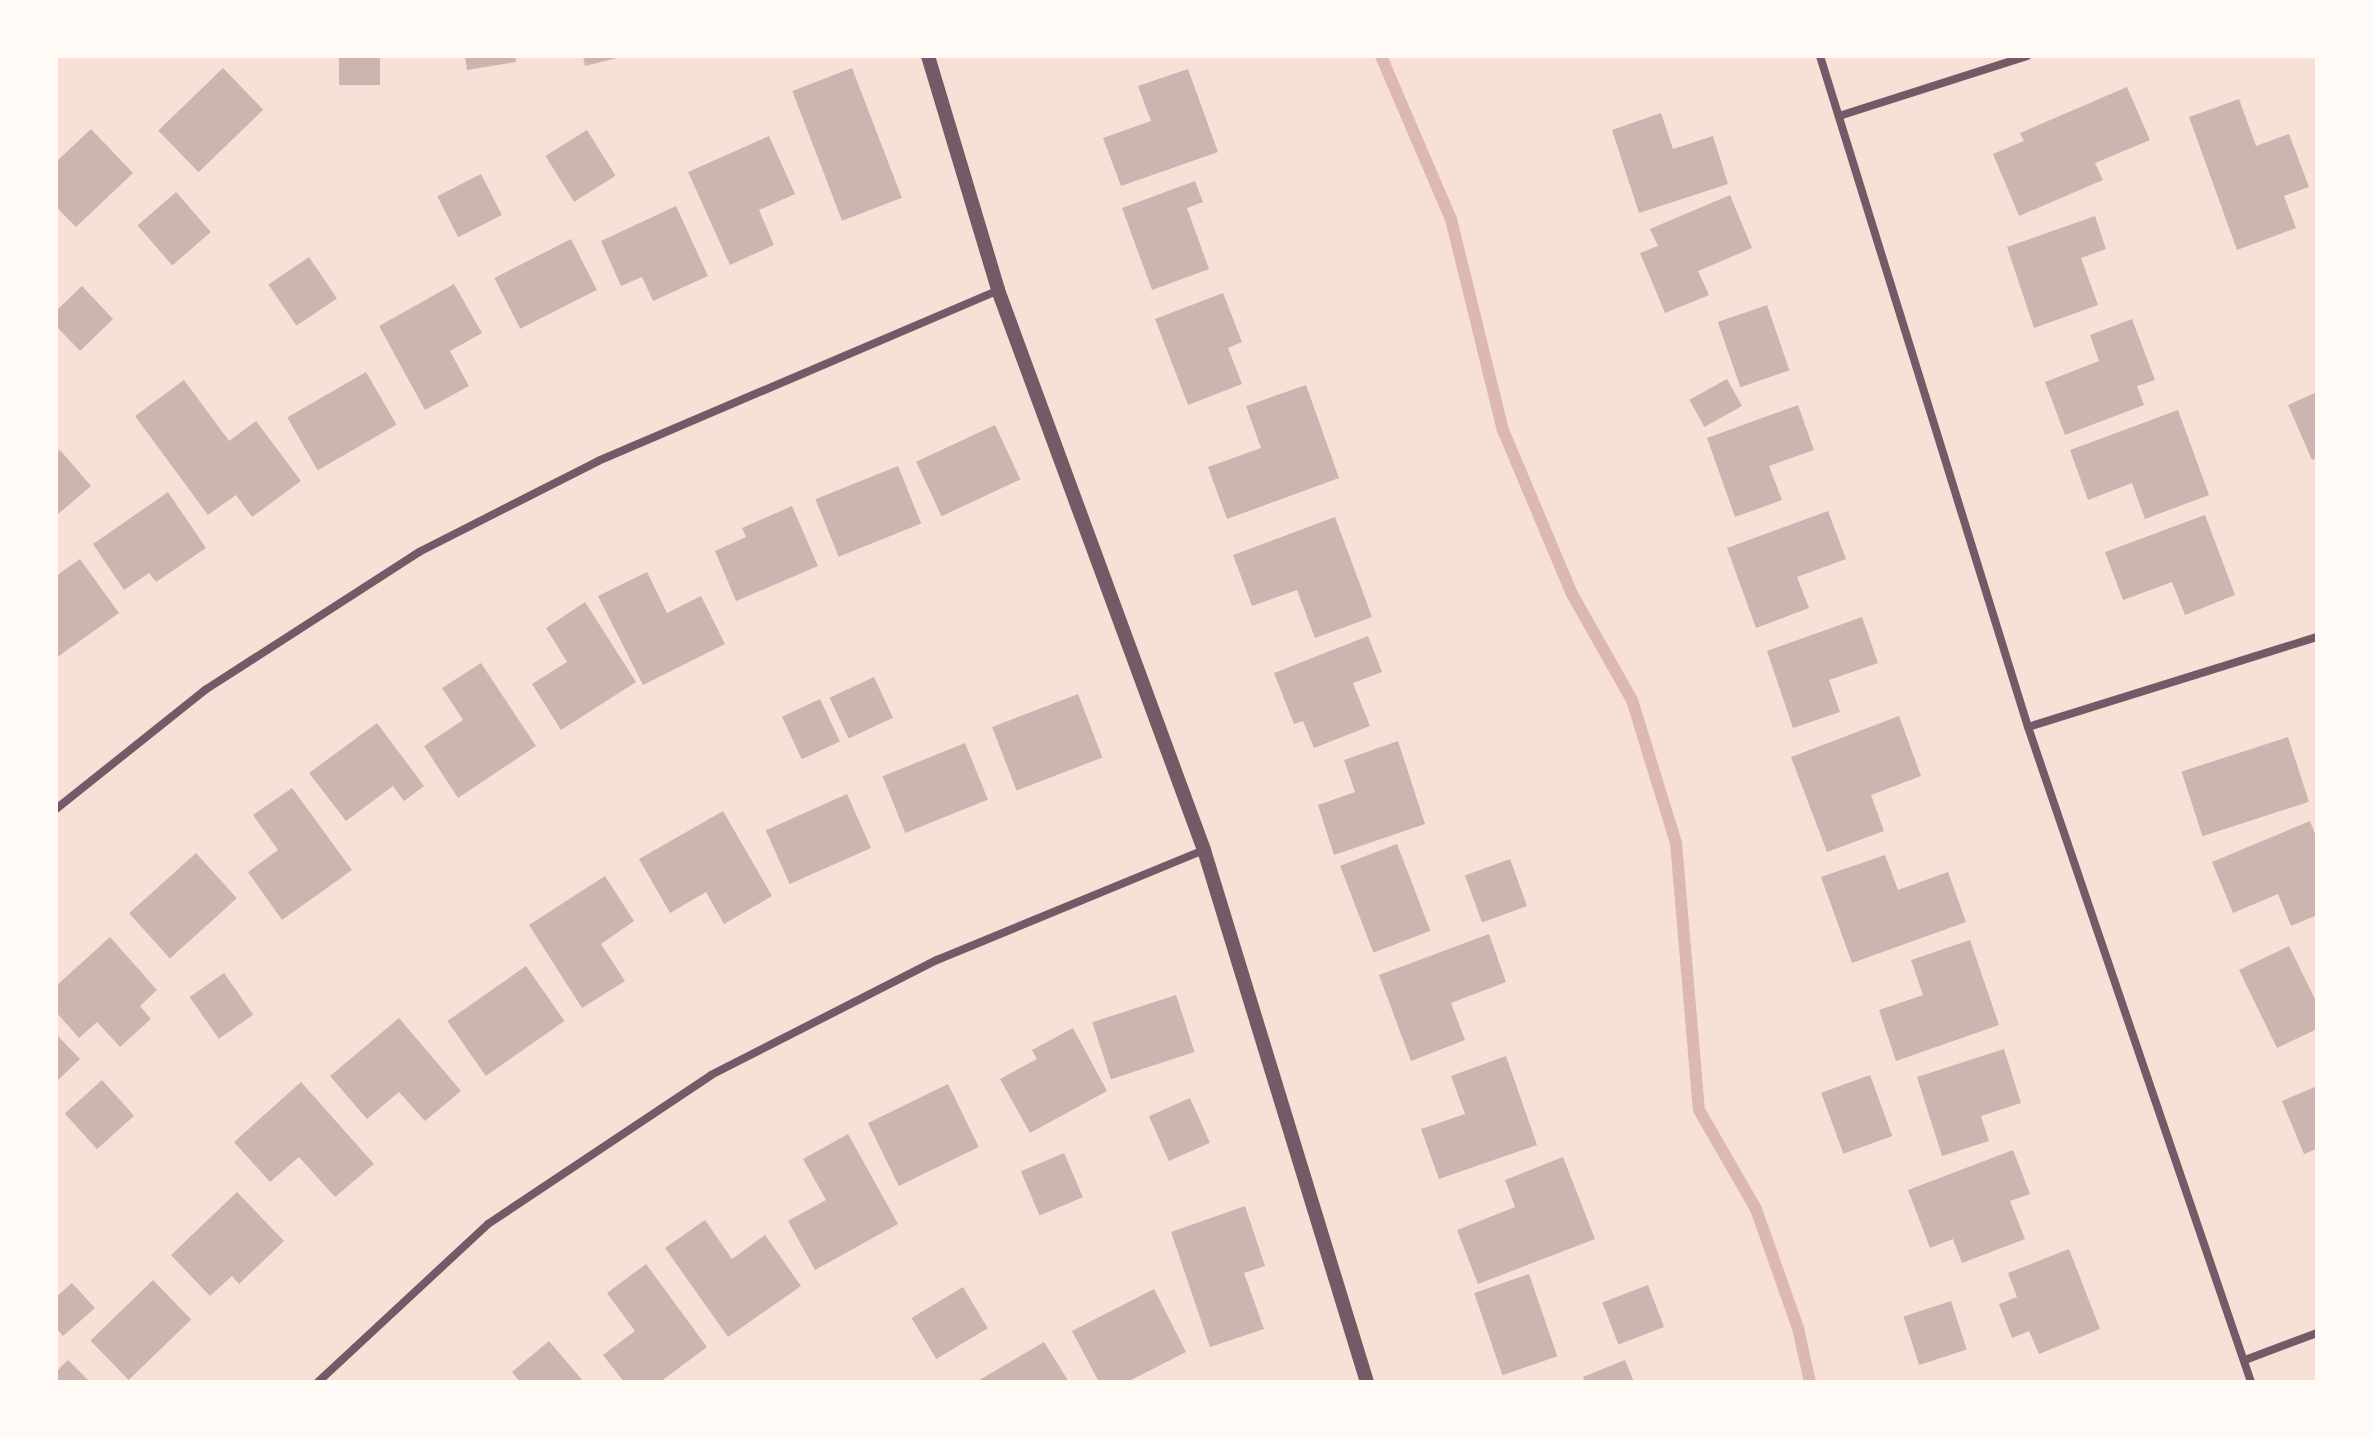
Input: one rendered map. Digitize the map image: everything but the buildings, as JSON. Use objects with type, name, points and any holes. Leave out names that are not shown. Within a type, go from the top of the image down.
[{"type":"street","points":[[928,56],[998,290],[1204,850],[1367,1382]]},
{"type":"street","points":[[1820,56],[2028,727],[2251,1382]]},
{"type":"street","points":[[1839,116],[2027,56]]},
{"type":"street","points":[[56,809],[205,690],[419,552],[598,461],[998,290]]},
{"type":"street","points":[[2028,727],[2317,637]]},
{"type":"street","points":[[318,1382],[488,1224],[711,1075],[937,960],[1204,850]]},
{"type":"street","points":[[2245,1360],[2317,1333]]},
{"type":"waterway","points":[[1381,56],[1451,219],[1503,430],[1572,594],[1632,700],[1676,843],[1699,1110],[1756,1209],[1798,1328],[1810,1382]]}]
